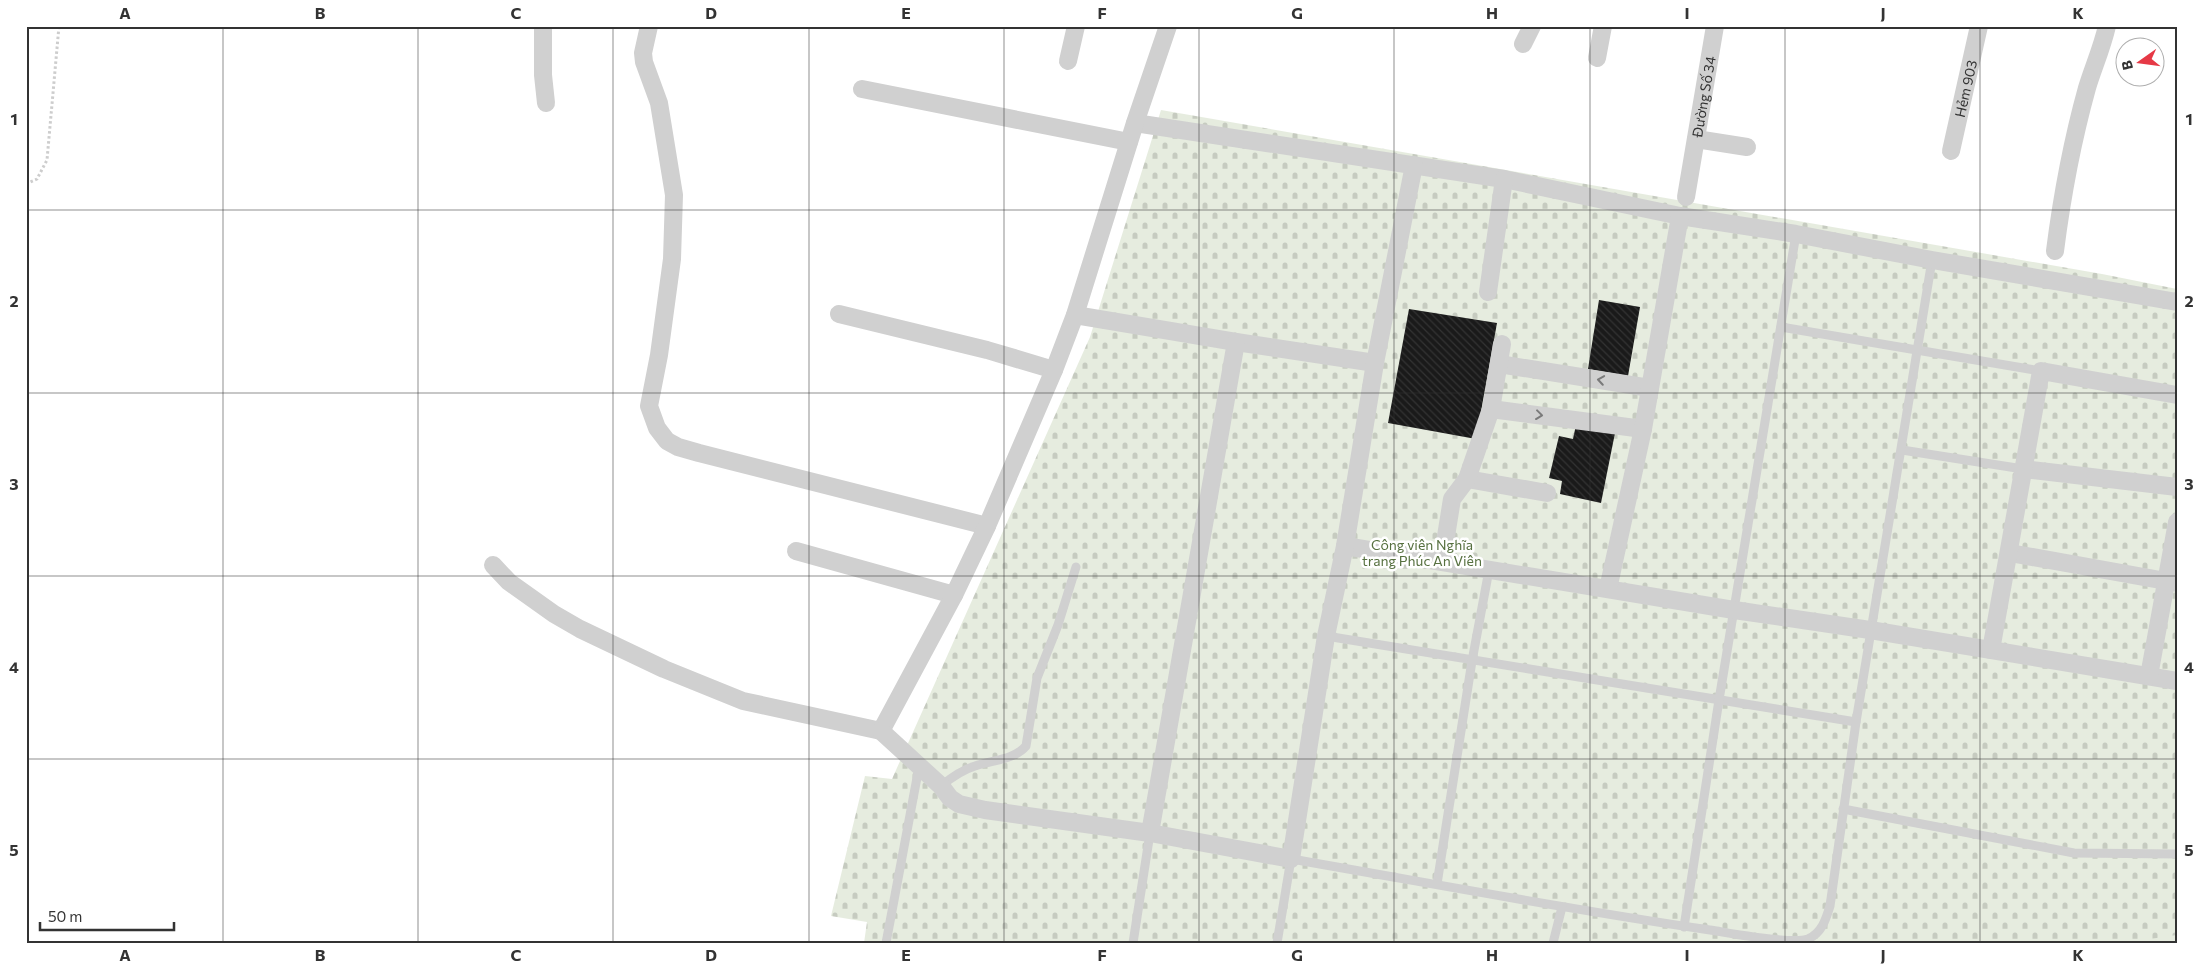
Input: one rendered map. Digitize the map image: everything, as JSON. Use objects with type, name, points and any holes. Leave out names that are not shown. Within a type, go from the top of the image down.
[{"type":"street","points":[[543,26],[543,75],[546,103]]},
{"type":"street","points":[[649,26],[644,62],[659,104],[674,195],[671,268],[659,356],[649,406],[657,428],[667,441],[678,447],[698,453],[987,526]]},
{"type":"street","points":[[1068,60],[1076,26]]},
{"type":"street","points":[[881,731],[954,595],[987,526],[1054,370],[1076,315],[1135,123],[1168,26]]},
{"type":"street","points":[[1523,44],[1532,26]]},
{"type":"street","points":[[1597,58],[1603,26]]},
{"type":"street","name":"Đường Số 34","points":[[1686,196],[1715,26]]},
{"type":"street","name":"Hẻm 903","points":[[1951,151],[1979,26]]},
{"type":"street","points":[[2056,251],[2063,190],[2077,128],[2087,87],[2107,26]]},
{"type":"street","points":[[862,89],[1129,142]]},
{"type":"street","points":[[1135,123],[1504,179],[1680,216],[1796,234],[1932,260],[2177,302]]},
{"type":"street","points":[[1696,139],[1747,147]]},
{"type":"street","points":[[493,565],[508,582],[580,630],[664,669],[758,705],[881,731],[942,786],[950,798],[959,804],[985,810],[1150,833],[1291,859],[1326,636],[1345,546],[1375,363],[1414,165]]},
{"type":"street","points":[[1488,292],[1504,179]]},
{"type":"street","points":[[1608,589],[1643,429],[1680,216]]},
{"type":"street","points":[[838,314],[987,350],[1054,370]]},
{"type":"street","points":[[1076,315],[1375,363]]},
{"type":"street","points":[[1150,833],[1236,342]]},
{"type":"street","points":[[1442,561],[1452,498],[1467,479],[1491,409],[1502,344]]},
{"type":"street","points":[[1499,364],[1650,388]]},
{"type":"street","points":[[1991,650],[2010,553],[2041,371],[2177,395]]},
{"type":"street","points":[[1491,409],[1643,429]]},
{"type":"street","points":[[2023,469],[2177,487]]},
{"type":"street","points":[[1467,479],[1547,493]]},
{"type":"street","points":[[2149,676],[2172,582],[2177,522]]},
{"type":"street","points":[[1345,546],[2177,681]]},
{"type":"street","points":[[796,551],[954,595]]},
{"type":"street","points":[[2010,553],[2172,582]]},
{"type":"lane","points":[[1684,927],[1719,700],[1796,234]]},
{"type":"lane","points":[[1277,943],[1291,859],[1684,927],[1795,941],[1808,938],[1818,932],[1825,922],[1830,906],[1870,630],[1902,450],[1932,260]]},
{"type":"lane","points":[[1781,327],[2041,371]]},
{"type":"lane","points":[[1902,450],[2023,469]]},
{"type":"lane","points":[[942,786],[953,776],[965,770],[1015,756],[1026,746],[1037,678],[1058,625],[1076,567]]},
{"type":"lane","points":[[1436,884],[1472,661],[1489,570]]},
{"type":"lane","points":[[1326,636],[1856,722]]},
{"type":"lane","points":[[886,943],[919,767]]},
{"type":"lane","points":[[1843,810],[2074,853],[2177,854]]},
{"type":"lane","points":[[1134,943],[1150,833]]},
{"type":"lane","points":[[1553,943],[1562,907]]},
{"type":"path","points":[[26,184],[36,179],[48,160],[59,26]]},
{"type":"green space","name":"Công viên Nghĩa trang Phúc An Viên","points":[[1161,110],[2102,274],[2177,289],[2177,935],[2123,943],[864,943],[867,922],[831,916],[865,776],[892,779],[1090,337]]},
{"type":"green space","points":[[2177,934],[2177,943],[2113,943]]},
{"type":"building","points":[[1599,300],[1640,307],[1628,376],[1588,369]]},
{"type":"building","points":[[1409,309],[1497,323],[1476,439],[1388,423]]},
{"type":"building","points":[[1576,425],[1615,433],[1601,503],[1560,494],[1562,481],[1549,478],[1559,436],[1573,439]]}]
